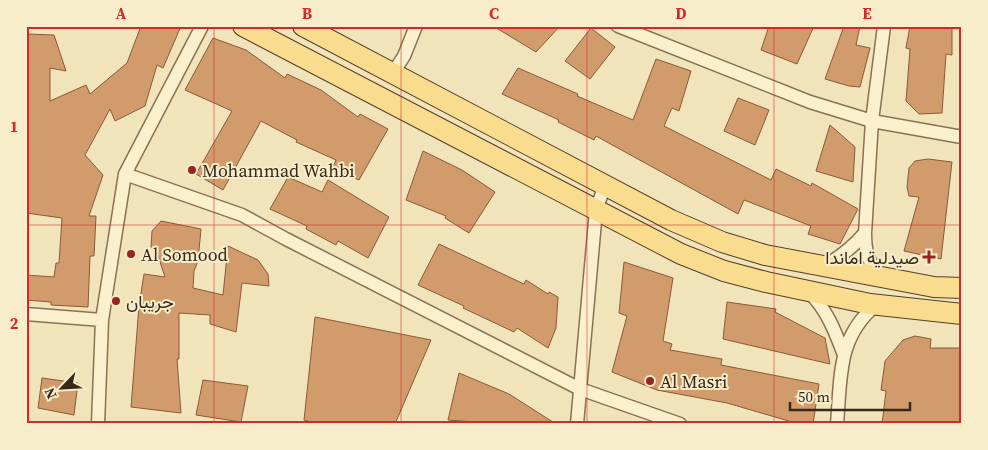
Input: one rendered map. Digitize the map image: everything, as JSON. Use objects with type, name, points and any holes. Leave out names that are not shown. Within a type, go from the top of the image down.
[{"type":"main road","points":[[244,26],[681,254],[724,271],[808,291],[876,304],[962,314]]},
{"type":"main road","points":[[303,26],[671,220],[722,242],[765,256],[934,287],[962,288]]},
{"type":"street","points":[[98,424],[102,320],[125,174],[202,26]]},
{"type":"street","points":[[393,73],[404,56],[416,26]]},
{"type":"street","points":[[618,26],[810,102],[872,121],[962,137]]},
{"type":"street","points":[[879,277],[868,261],[865,251],[865,233],[872,121],[884,26]]},
{"type":"street","points":[[125,174],[242,215],[286,240],[580,388],[680,424]]},
{"type":"street","points":[[577,424],[596,210],[605,185]]},
{"type":"street","points":[[823,266],[838,259],[853,247],[865,233]]},
{"type":"street","points":[[808,291],[821,304],[828,316],[844,354]]},
{"type":"street","points":[[837,424],[844,354],[854,329],[863,316],[876,304]]},
{"type":"street","points":[[26,314],[102,320]]},
{"type":"building","points":[[141,26],[181,26],[163,68],[157,65],[145,106],[115,121],[110,109],[85,155],[103,175],[89,216],[96,216],[94,256],[90,256],[88,307],[51,305],[51,302],[26,300],[26,275],[54,277],[56,263],[59,263],[62,218],[26,213],[26,34],[54,35],[66,71],[50,68],[50,101],[86,85],[90,94],[127,63]]},
{"type":"building","points":[[493,26],[560,26],[536,52]]},
{"type":"building","points":[[769,26],[814,26],[797,64],[761,50]]},
{"type":"building","points":[[844,26],[860,26],[856,45],[870,48],[860,87],[825,79]]},
{"type":"building","points":[[910,26],[952,26],[952,55],[946,54],[942,113],[919,114],[906,101],[910,49],[906,48]]},
{"type":"building","points":[[591,28],[615,47],[590,79],[565,61]]},
{"type":"building","points":[[213,38],[246,50],[285,78],[287,74],[321,90],[358,117],[360,114],[388,129],[359,180],[332,169],[336,160],[296,142],[297,140],[261,121],[223,190],[196,174],[232,111],[185,90]]},
{"type":"building","points":[[656,59],[691,71],[679,111],[672,108],[664,126],[771,180],[776,169],[811,186],[812,183],[858,209],[840,244],[808,234],[811,226],[744,200],[738,214],[596,136],[594,140],[558,122],[559,120],[502,94],[518,68],[633,120]]},
{"type":"building","points":[[738,98],[769,110],[755,145],[724,131]]},
{"type":"building","points":[[830,125],[855,147],[853,182],[816,171]]},
{"type":"building","points":[[423,151],[462,170],[495,192],[469,233],[445,218],[446,216],[406,200]]},
{"type":"building","points":[[928,159],[952,162],[941,259],[904,251],[919,197],[909,196],[907,187],[909,168],[915,161]]},
{"type":"building","points":[[288,177],[322,192],[328,180],[389,217],[368,258],[338,241],[336,245],[306,229],[307,226],[270,209]]},
{"type":"building","points":[[161,221],[201,229],[193,288],[223,295],[228,246],[258,260],[268,274],[269,286],[242,283],[236,332],[210,324],[210,315],[179,313],[179,359],[177,359],[181,413],[131,407],[139,306],[144,274],[165,277],[157,253],[151,247],[152,231]]},
{"type":"building","points":[[439,244],[524,284],[526,280],[548,294],[549,292],[558,297],[556,328],[548,348],[517,328],[514,332],[418,285]]},
{"type":"building","points":[[624,262],[673,278],[663,341],[672,344],[670,350],[722,359],[721,365],[819,384],[813,424],[799,424],[727,403],[657,390],[612,372],[627,316],[619,313]]},
{"type":"building","points":[[727,302],[776,309],[775,312],[825,338],[830,364],[723,339]]},
{"type":"building","points":[[315,317],[431,340],[395,424],[317,424],[304,420]]},
{"type":"building","points":[[915,336],[931,339],[930,348],[962,348],[962,424],[882,424],[886,391],[881,390],[885,361],[903,340]]},
{"type":"building","points":[[459,373],[509,394],[556,424],[502,424],[448,420]]},
{"type":"building","points":[[42,378],[78,383],[74,415],[38,408]]},
{"type":"building","points":[[203,380],[248,386],[241,422],[196,415]]},
{"type":"place","name":"Mohammad Wahbi","points":[[192,170]]},
{"type":"place","name":"Al Somood","points":[[131,254]]},
{"type":"place","name":"صيدلية اماندا","points":[[929,257]]},
{"type":"place","name":"جريبان","points":[[116,301]]},
{"type":"place","name":"Al Masri","points":[[650,381]]}]
